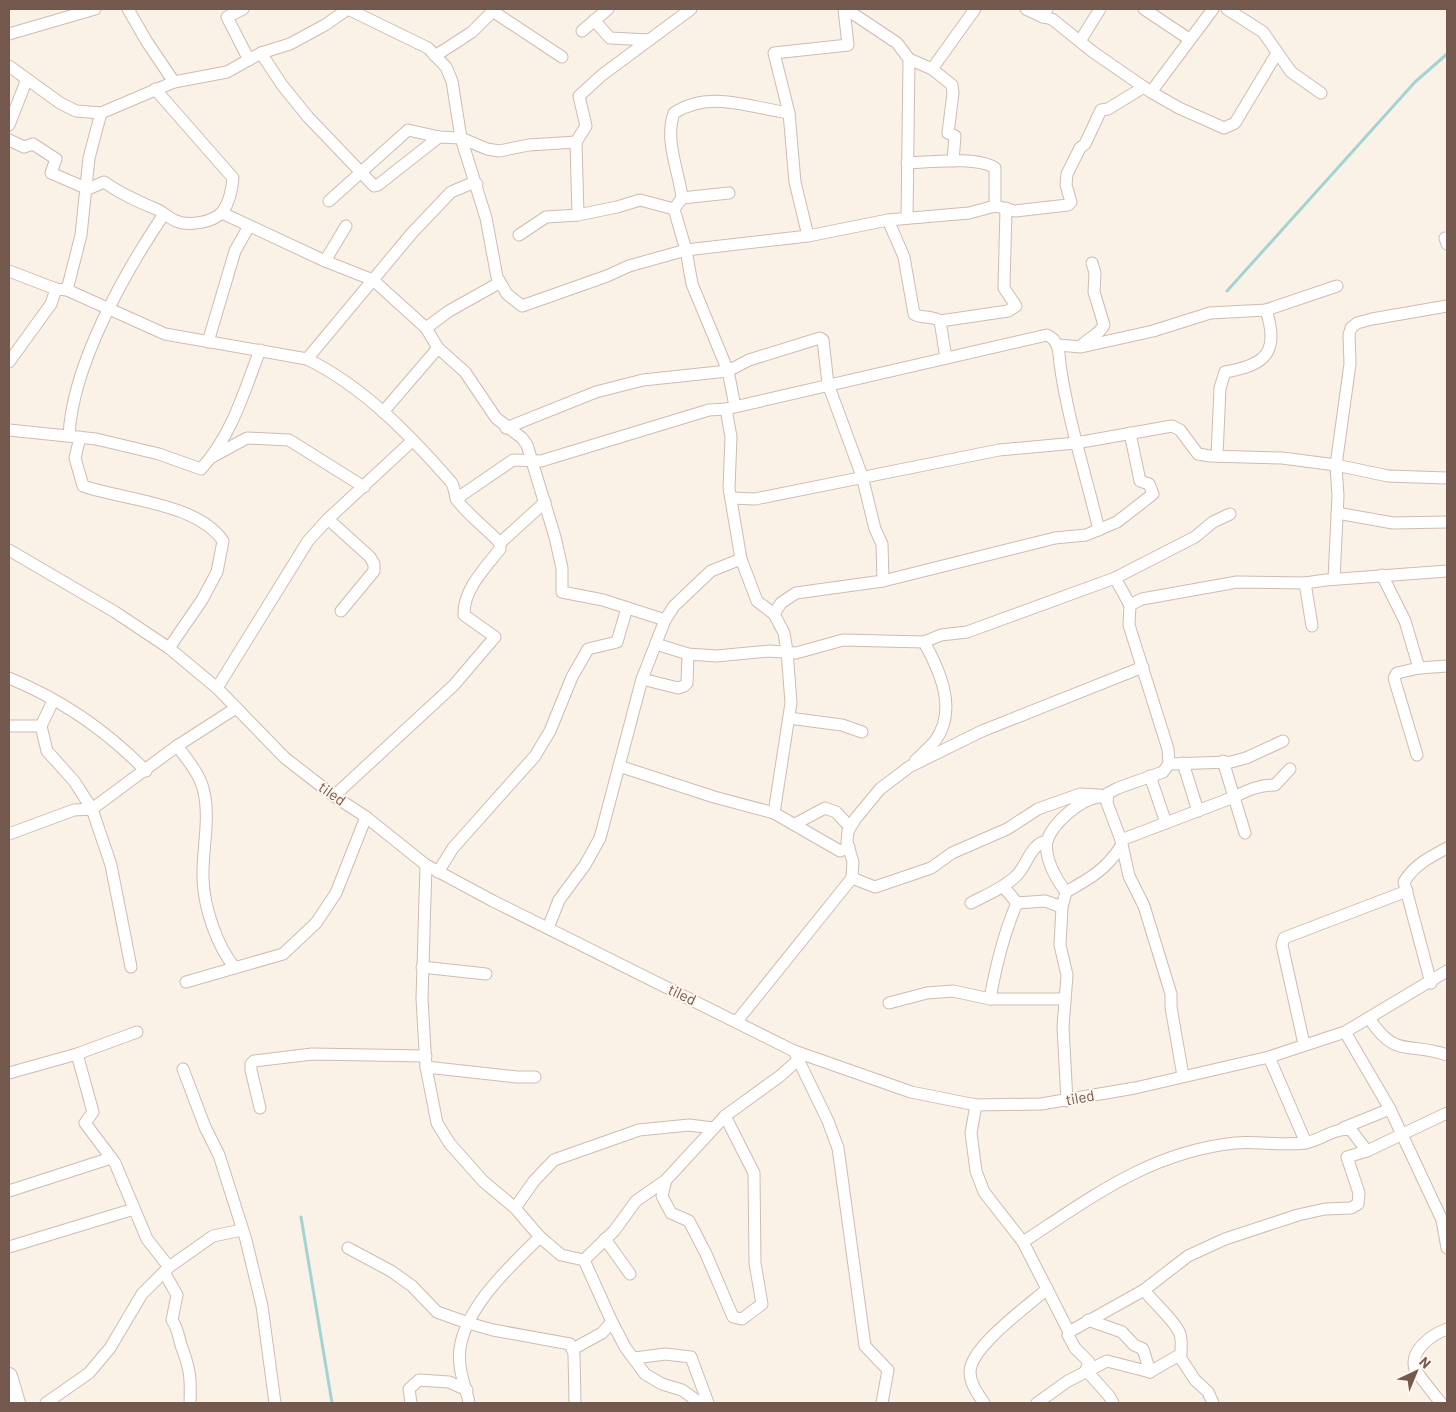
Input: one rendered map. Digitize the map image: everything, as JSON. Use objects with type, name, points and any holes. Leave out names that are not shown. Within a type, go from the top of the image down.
[{"type":"main road","points":[[9,1376],[17,1403]]},
{"type":"street","points":[[9,34],[95,9]]},
{"type":"street","points":[[128,9],[147,42],[174,82]]},
{"type":"street","points":[[243,9],[227,17],[249,60]]},
{"type":"street","points":[[9,66],[60,103],[76,111],[100,113],[174,82],[227,72],[261,53],[290,44],[325,25],[348,9],[428,48],[446,67],[452,81],[461,138],[477,184],[499,283],[514,302],[522,306],[589,283],[629,266],[686,250],[808,236],[888,220],[969,213],[1000,207],[1015,211],[1064,207],[1070,204],[1066,185],[1067,174],[1080,148],[1085,144],[1101,110],[1108,109],[1148,90],[1213,9]]},
{"type":"street","points":[[582,32],[608,9]]},
{"type":"street","points":[[578,215],[576,142],[586,126],[578,96],[602,75],[691,9]]},
{"type":"street","points":[[845,9],[897,43],[909,59],[932,69],[952,85],[953,93],[948,132],[956,136],[953,161]]},
{"type":"street","points":[[808,236],[795,182],[789,113],[774,53],[848,46],[845,9]]},
{"type":"street","points":[[932,69],[975,9]]},
{"type":"street","points":[[1026,9],[1045,13],[1148,90],[1179,108],[1224,128],[1234,123],[1277,53]]},
{"type":"street","points":[[1080,41],[1100,9]]},
{"type":"street","points":[[1144,9],[1189,39]]},
{"type":"street","points":[[1230,9],[1263,32],[1291,72],[1322,93]]},
{"type":"street","points":[[435,56],[472,32],[494,10],[562,58]]},
{"type":"street","points":[[594,20],[610,38],[649,40]]},
{"type":"street","points":[[261,53],[282,85],[368,182],[374,186],[439,137]]},
{"type":"street","points":[[907,218],[909,59]]},
{"type":"street","points":[[9,125],[27,79]]},
{"type":"street","points":[[9,140],[24,147],[33,144],[56,159],[51,173],[88,189],[104,182],[125,197],[176,221],[193,224],[222,213],[232,192],[233,178],[155,89]]},
{"type":"street","points":[[674,209],[682,198],[671,140],[671,121],[674,113],[712,100],[728,100],[756,108],[789,113]]},
{"type":"street","points":[[9,362],[62,290],[81,235],[88,189],[89,158],[100,113]]},
{"type":"street","points":[[329,202],[359,172],[408,130],[439,137],[461,138],[499,151],[529,145],[576,142]]},
{"type":"street","points":[[888,220],[904,257],[914,314],[918,316],[933,316],[940,321],[1008,311],[1016,306],[1004,288],[1000,207],[995,168],[990,165],[953,161],[907,163]]},
{"type":"street","points":[[307,359],[373,280],[451,192],[470,184],[477,184]]},
{"type":"street","points":[[682,198],[729,193]]},
{"type":"street","points":[[519,234],[546,217],[578,215],[640,200],[674,209]]},
{"type":"street","points":[[674,209],[686,250],[692,284],[728,371],[731,437],[729,488],[741,559],[757,601],[777,609]]},
{"type":"street","points":[[222,213],[325,261],[373,280],[426,328],[438,348],[465,372],[496,418],[506,428],[522,438],[536,461],[537,475],[562,568],[562,592],[604,600],[665,620]]},
{"type":"street","points":[[164,214],[109,308],[78,379],[74,436],[75,458],[83,486],[179,510],[212,530],[223,541],[217,572],[202,600],[168,648]]},
{"type":"street","points":[[208,342],[235,251],[248,226]]},
{"type":"street","points":[[325,261],[346,226]]},
{"type":"street","points":[[1081,346],[1088,338],[1101,331],[1104,325],[1094,292],[1095,273],[1092,263]]},
{"type":"street","points":[[9,271],[109,308],[165,334],[307,359],[328,369],[383,412],[453,485],[470,490]]},
{"type":"street","points":[[426,328],[449,311],[499,283]]},
{"type":"street","points":[[1058,345],[1081,346],[1152,331],[1210,313],[1266,310],[1337,286]]},
{"type":"street","points":[[1334,579],[1338,496],[1336,465],[1350,364],[1348,336],[1351,328],[1356,324],[1372,319],[1447,306]]},
{"type":"street","points":[[1217,456],[1220,388],[1224,372],[1247,368],[1262,359],[1273,335],[1266,310]]},
{"type":"street","points":[[940,321],[946,358]]},
{"type":"street","points":[[456,499],[513,460],[536,461],[709,410],[730,408],[1047,335],[1058,345],[1062,380],[1099,530]]},
{"type":"street","points":[[506,428],[605,390],[643,380],[728,371],[749,360],[820,338],[823,340],[828,384],[862,476],[875,529],[882,544],[883,581]]},
{"type":"street","points":[[383,412],[438,348]]},
{"type":"street","points":[[9,430],[96,438],[159,454],[201,469],[232,424],[260,350]]},
{"type":"street","points":[[731,498],[755,498],[999,450],[1076,443],[1172,426],[1180,430],[1198,454],[1282,458],[1336,465],[1388,476],[1447,478]]},
{"type":"street","points":[[777,609],[796,593],[883,581],[987,553],[1055,538],[1086,535],[1117,522],[1153,494],[1149,484],[1140,481],[1130,433]]},
{"type":"street","points":[[210,458],[247,438],[289,440],[364,487]]},
{"type":"street","points":[[217,688],[303,549],[328,519],[412,441]]},
{"type":"street","points":[[334,796],[454,686],[495,637],[464,615],[464,604],[468,594],[500,549],[500,543],[456,499],[453,485]]},
{"type":"street","points":[[500,543],[545,502]]},
{"type":"street","points":[[1337,513],[1393,523],[1447,522]]},
{"type":"street","points":[[650,616],[658,640],[688,654],[716,656],[787,651],[796,653],[813,650],[843,640],[924,642],[941,635],[967,632],[1115,578],[1195,537],[1213,522],[1230,514]]},
{"type":"street","points":[[328,519],[370,557],[374,564],[374,571],[341,611]]},
{"type":"street","name":"tiled","points":[[9,550],[116,612],[168,648],[217,688],[284,758],[334,796],[366,817],[426,865],[644,977],[737,1021],[797,1055],[911,1092],[976,1105],[1041,1104],[1135,1088],[1269,1057],[1345,1032],[1431,983],[1447,971]]},
{"type":"street","points":[[548,928],[559,900],[585,865],[600,838],[642,678],[665,620],[674,606],[711,571],[741,559]]},
{"type":"street","points":[[1130,605],[1142,599],[1237,582],[1305,583],[1334,579],[1447,571]]},
{"type":"street","points":[[1382,576],[1405,621],[1419,668]]},
{"type":"street","points":[[1115,578],[1130,605],[1129,625],[1168,749],[1169,764]]},
{"type":"street","points":[[1305,583],[1312,626]]},
{"type":"street","points":[[438,872],[454,848],[535,756],[550,731],[579,662],[588,649],[617,642],[627,608]]},
{"type":"street","points":[[774,813],[791,703],[787,651],[777,609]]},
{"type":"street","points":[[737,1021],[852,878],[853,862],[849,847],[848,831],[850,827],[880,789],[909,767],[935,741],[942,727],[947,704],[942,680],[924,642]]},
{"type":"street","points":[[642,678],[678,688],[684,686],[687,683],[688,654]]},
{"type":"street","points":[[1417,755],[1394,678],[1397,673],[1419,668],[1447,666]]},
{"type":"street","points":[[909,767],[982,731],[1143,667]]},
{"type":"street","points":[[9,678],[53,701],[107,735],[146,771]]},
{"type":"street","points":[[53,701],[41,726],[47,751],[74,781],[92,809],[110,865],[131,967]]},
{"type":"street","points":[[9,834],[74,810],[92,809],[146,771],[177,746],[236,708]]},
{"type":"street","points":[[789,718],[842,725],[862,732]]},
{"type":"street","points":[[9,726],[41,726]]},
{"type":"street","points":[[1066,892],[1057,880],[1045,851],[1047,841],[1050,831],[1089,799],[1162,772],[1169,764],[1246,758],[1283,741]]},
{"type":"street","points":[[177,746],[194,768],[202,785],[205,807],[203,881],[212,922],[229,962],[235,968]]},
{"type":"street","points":[[1223,761],[1245,833]]},
{"type":"street","points":[[1183,763],[1198,811]]},
{"type":"street","points":[[619,766],[714,797],[774,813],[840,851],[849,847]]},
{"type":"street","points":[[1067,1100],[1063,999],[1067,975],[1060,945],[1062,907],[1066,892],[1113,861],[1121,843],[1261,785],[1275,785],[1290,769]]},
{"type":"street","points":[[1150,776],[1166,823]]},
{"type":"street","points":[[852,878],[874,887],[931,868],[952,853],[1007,830],[1038,809],[1080,794],[1104,795]]},
{"type":"street","points":[[1104,795],[1121,843],[1130,876],[1144,906],[1171,994],[1170,1007],[1183,1076]]},
{"type":"street","points":[[795,824],[825,808],[836,812],[850,827]]},
{"type":"street","points":[[186,982],[282,954],[316,923],[336,893],[366,817]]},
{"type":"street","points":[[971,903],[1003,886],[1017,876],[1034,848],[1041,842],[1047,841]]},
{"type":"street","points":[[1431,983],[1404,882],[1408,875],[1424,860],[1447,848]]},
{"type":"street","points":[[426,865],[422,967],[426,1061],[437,1122],[450,1144],[483,1180],[515,1208],[540,1237],[561,1255],[584,1260]]},
{"type":"street","points":[[1003,886],[1017,903]]},
{"type":"street","points":[[1304,1044],[1282,944],[1284,938],[1407,891]]},
{"type":"street","points":[[1017,903],[1045,901],[1062,907]]},
{"type":"street","points":[[990,999],[997,957],[1017,903]]},
{"type":"street","points":[[422,967],[486,974]]},
{"type":"street","points":[[889,1003],[927,993],[947,991],[990,999],[1063,999]]},
{"type":"street","points":[[1369,1018],[1381,1037],[1402,1048],[1447,1055]]},
{"type":"street","points":[[9,1073],[77,1054],[137,1032]]},
{"type":"street","points":[[1345,1032],[1390,1109],[1442,1220],[1447,1248]]},
{"type":"street","points":[[77,1054],[93,1112],[85,1123],[111,1158],[147,1239],[166,1270],[177,1295],[172,1320],[180,1331],[180,1343],[189,1362],[190,1403]]},
{"type":"street","points":[[260,1108],[251,1064],[254,1061],[312,1054],[426,1061],[517,1077],[535,1077]]},
{"type":"street","points":[[584,1260],[614,1232],[636,1201],[666,1180],[725,1116],[780,1076],[797,1055],[828,1121],[838,1148],[865,1346],[888,1370],[881,1403]]},
{"type":"street","points":[[1269,1057],[1306,1143]]},
{"type":"street","points":[[183,1069],[205,1127],[220,1155],[242,1230],[262,1306],[275,1403]]},
{"type":"street","points":[[976,1105],[971,1133],[976,1171],[984,1192],[1023,1242],[1069,1332],[1068,1336],[1075,1348],[1089,1362],[1086,1370]]},
{"type":"street","points":[[1023,1242],[1127,1175],[1175,1155],[1235,1144],[1306,1143],[1334,1130],[1390,1109]]},
{"type":"street","points":[[1069,1332],[1144,1290],[1188,1256],[1225,1239],[1298,1215],[1325,1209],[1351,1208],[1358,1204],[1359,1194],[1347,1158],[1447,1113]]},
{"type":"street","points":[[666,1180],[662,1196],[671,1213],[688,1221],[706,1254],[733,1317],[742,1319],[762,1304],[756,1263],[754,1173],[725,1116]]},
{"type":"street","points":[[515,1208],[534,1180],[554,1160],[639,1130],[689,1124],[713,1128]]},
{"type":"street","points":[[1334,1130],[1351,1130],[1366,1151]]},
{"type":"street","points":[[9,1191],[111,1158]]},
{"type":"street","points":[[9,1247],[134,1209]]},
{"type":"street","points":[[46,1403],[90,1373],[110,1348],[135,1304],[166,1270],[213,1236],[242,1230]]},
{"type":"street","points":[[469,1403],[459,1364],[463,1335],[468,1323],[500,1277],[540,1237]]},
{"type":"street","points":[[605,1239],[630,1274]]},
{"type":"street","points":[[348,1248],[390,1271],[412,1286],[437,1312],[468,1323],[564,1341],[570,1344],[573,1349],[575,1403]]},
{"type":"street","points":[[584,1260],[612,1322],[626,1347],[645,1374],[662,1384],[682,1390],[700,1403]]},
{"type":"street","points":[[984,1403],[972,1383],[970,1371],[974,1358],[983,1345],[1047,1289]]},
{"type":"street","points":[[1144,1290],[1158,1308],[1164,1311],[1180,1332],[1180,1357],[1195,1380],[1208,1392],[1213,1403]]},
{"type":"street","points":[[1088,1320],[1122,1332],[1142,1349],[1150,1372]]},
{"type":"street","points":[[573,1349],[602,1333],[612,1322]]},
{"type":"street","points":[[1441,1403],[1415,1369],[1414,1360],[1421,1346],[1447,1329]]},
{"type":"street","points":[[635,1358],[665,1354],[691,1357],[708,1403]]},
{"type":"street","points":[[1037,1403],[1086,1370],[1107,1361],[1150,1372],[1180,1357]]},
{"type":"street","points":[[1086,1370],[1113,1403]]},
{"type":"street","points":[[411,1403],[409,1389],[419,1380],[449,1382],[467,1390]]},
{"type":"waterway","points":[[1227,291],[1415,82],[1447,54]]},
{"type":"waterway","points":[[301,1217],[332,1403]]}]
